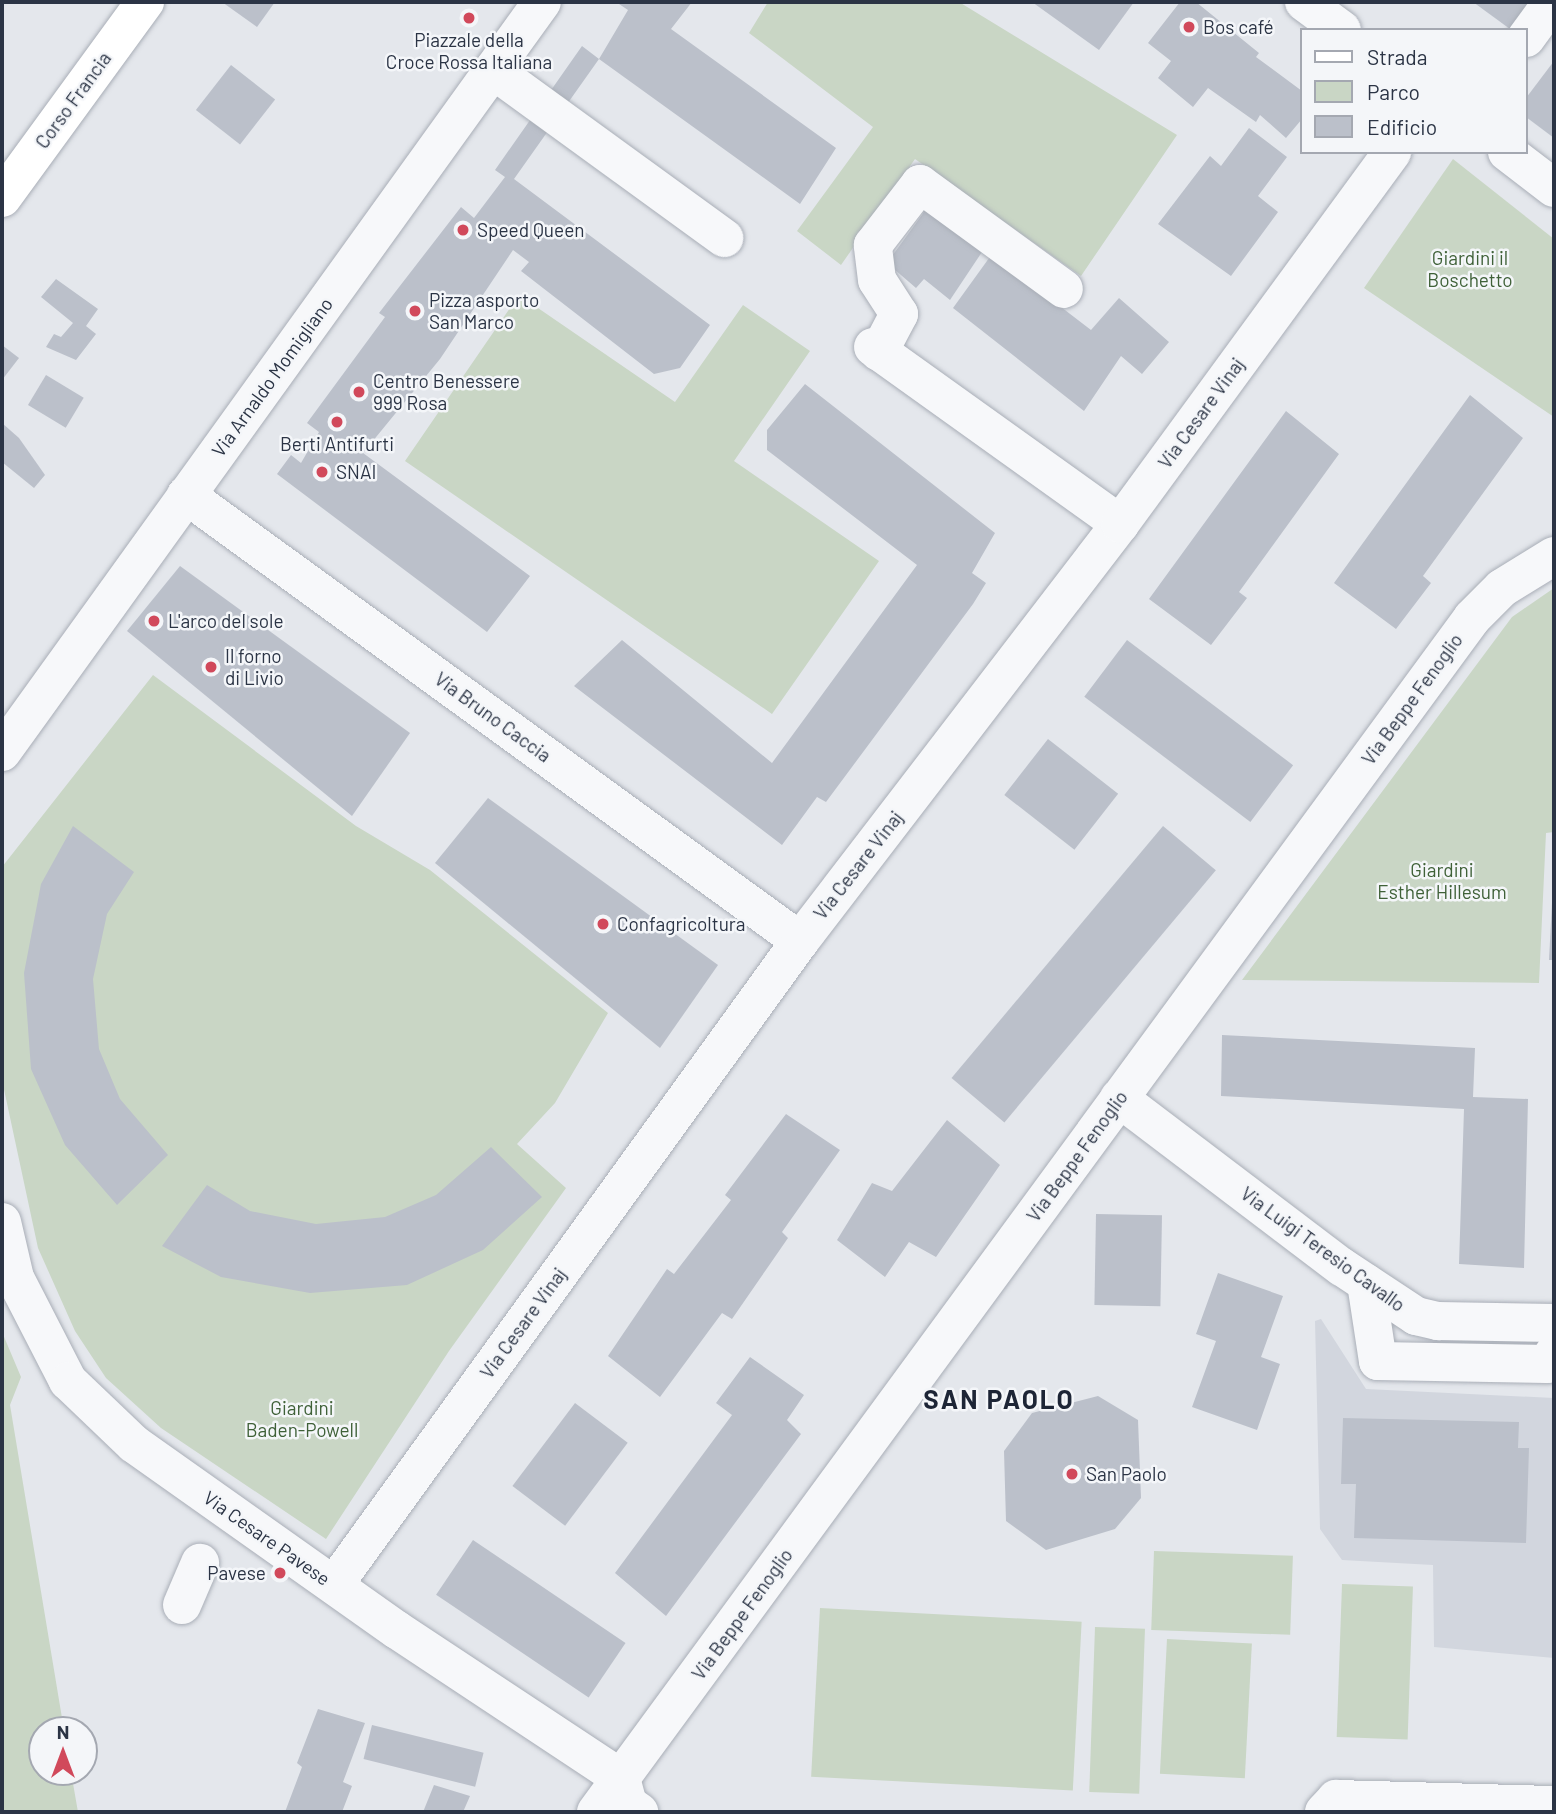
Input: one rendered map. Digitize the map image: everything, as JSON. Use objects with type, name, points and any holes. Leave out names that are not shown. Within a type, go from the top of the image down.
[{"type":"main road","name":"Corso Francia","points":[[2,198],[145,2]]},
{"type":"street","name":"Via Arnaldo Momigliano","points":[[2,752],[542,2]]},
{"type":"street","points":[[1304,2],[1339,28]]},
{"type":"street","points":[[1528,35],[1548,8],[1554,13]]},
{"type":"street","points":[[493,70],[724,238]]},
{"type":"street","name":"Via Cesare Vinaj","points":[[334,1585],[800,941],[1120,524],[1391,154]]},
{"type":"street","points":[[1510,154],[1554,188]]},
{"type":"street","points":[[1064,289],[920,184],[873,245],[877,280],[899,314],[876,350],[1120,524]]},
{"type":"street","name":"Via Bruno Caccia","points":[[186,495],[800,941]]},
{"type":"street","name":"Via Beppe Fenoglio","points":[[596,1812],[1472,618],[1503,588],[1554,556]]},
{"type":"street","name":"Via Luigi Teresio Cavallo","points":[[1119,1098],[1366,1283],[1416,1316],[1438,1321],[1554,1323]]},
{"type":"street","name":"Via Cesare Pavese","points":[[2,1222],[15,1278],[68,1381],[134,1444],[334,1585],[621,1778]]},
{"type":"street","points":[[1366,1283],[1378,1361],[1547,1364],[1554,1353]]},
{"type":"street","points":[[182,1605],[200,1563]]},
{"type":"street","points":[[621,1778],[628,1804],[639,1812]]},
{"type":"street","points":[[1324,1812],[1336,1799],[1554,1805]]},
{"type":"shaded area","points":[[1321,1319],[1366,1389],[1554,1398],[1554,1658],[1434,1647],[1433,1565],[1342,1560],[1320,1529],[1315,1321]]},
{"type":"green space","points":[[768,2],[959,2],[1177,135],[1081,276],[915,159],[841,265],[797,231],[873,127],[749,33]]},
{"type":"green space","name":"Giardini il Boschetto","points":[[1453,159],[1554,239],[1554,417],[1364,288]]},
{"type":"green space","points":[[519,295],[675,402],[743,305],[810,351],[734,461],[879,561],[772,714],[405,461]]},
{"type":"green space","name":"Giardini Esther Hillesum","points":[[1554,588],[1554,832],[1546,833],[1539,983],[1242,980],[1512,617]]},
{"type":"green space","name":"Giardini Baden-Powell","points":[[153,675],[356,826],[430,870],[608,1013],[555,1103],[517,1144],[566,1188],[449,1351],[326,1539],[161,1428],[106,1378],[75,1331],[38,1248],[2,1080],[2,867]]},
{"type":"green space","points":[[2,1332],[21,1377],[10,1405],[62,1716],[28,1716],[28,1786],[73,1786],[78,1812],[2,1812]]},
{"type":"green space","points":[[1154,1551],[1293,1556],[1290,1635],[1151,1630]]},
{"type":"green space","points":[[1342,1584],[1413,1586],[1408,1739],[1337,1737]]},
{"type":"green space","points":[[820,1608],[1082,1622],[1073,1790],[811,1777]]},
{"type":"green space","points":[[1095,1627],[1145,1629],[1139,1794],[1089,1792]]},
{"type":"green space","points":[[1167,1639],[1252,1643],[1245,1778],[1160,1774]]},
{"type":"building","points":[[222,2],[275,2],[257,27]]},
{"type":"building","points":[[616,2],[692,2],[671,29],[836,148],[800,204],[599,59],[628,10]]},
{"type":"building","points":[[1032,2],[1134,2],[1099,50]]},
{"type":"building","points":[[1180,2],[1196,2],[1259,53],[1256,57],[1300,90],[1300,121],[1286,138],[1260,115],[1256,122],[1208,88],[1193,107],[1158,78],[1171,61],[1148,43]]},
{"type":"building","points":[[1473,2],[1530,2],[1509,28]]},
{"type":"building","points":[[582,46],[599,59],[514,179],[710,325],[680,368],[654,374],[521,271],[529,262],[513,250],[440,359],[363,453],[530,576],[487,632],[277,474],[291,455],[301,463],[319,432],[307,423],[385,317],[379,313],[461,207],[474,218],[505,177],[495,170]]},
{"type":"building","points":[[1554,61],[1554,138],[1528,118],[1528,95]]},
{"type":"building","points":[[231,65],[275,99],[240,144],[196,110]]},
{"type":"building","points":[[1249,128],[1287,157],[1258,196],[1278,212],[1231,276],[1158,224],[1210,156],[1221,166]]},
{"type":"building","points":[[927,208],[984,249],[950,300],[924,279],[916,288],[887,263]]},
{"type":"building","points":[[992,254],[1091,330],[1119,298],[1169,342],[1142,374],[1121,356],[1084,411],[953,308]]},
{"type":"building","points":[[56,279],[98,309],[86,326],[96,334],[76,360],[46,347],[54,334],[61,337],[73,323],[41,297]]},
{"type":"building","points":[[2,345],[19,358],[2,380]]},
{"type":"building","points":[[46,375],[84,398],[66,428],[28,405]]},
{"type":"building","points":[[805,384],[995,533],[972,573],[986,583],[973,604],[826,802],[817,797],[782,845],[574,686],[622,640],[772,763],[917,565],[767,450],[767,430]]},
{"type":"building","points":[[1470,395],[1523,438],[1423,576],[1431,583],[1396,629],[1334,583]]},
{"type":"building","points":[[1286,411],[1339,454],[1239,592],[1247,598],[1211,645],[1149,599]]},
{"type":"building","points":[[2,423],[19,438],[45,475],[34,488],[2,462]]},
{"type":"building","points":[[180,566],[410,733],[352,816],[127,631]]},
{"type":"building","points":[[1127,640],[1293,765],[1250,822],[1084,697]]},
{"type":"building","points":[[1048,739],[1118,794],[1074,850],[1004,795]]},
{"type":"building","points":[[488,798],[718,965],[660,1048],[435,863]]},
{"type":"building","points":[[73,826],[134,872],[107,914],[93,979],[99,1049],[120,1099],[168,1155],[117,1205],[65,1145],[31,1069],[24,973],[41,884]]},
{"type":"building","points":[[1163,826],[1216,870],[1004,1122],[952,1078]]},
{"type":"building","points":[[1552,903],[1554,960],[1549,960]]},
{"type":"building","points":[[1222,1035],[1475,1048],[1473,1097],[1528,1099],[1524,1268],[1459,1264],[1464,1109],[1221,1096]]},
{"type":"building","points":[[786,1114],[840,1150],[782,1232],[788,1238],[732,1319],[722,1313],[660,1397],[608,1356],[667,1269],[674,1274],[731,1200],[725,1195]]},
{"type":"building","points":[[947,1120],[1000,1165],[936,1257],[909,1242],[885,1277],[837,1240],[872,1183],[892,1191]]},
{"type":"building","points":[[491,1147],[542,1197],[483,1250],[407,1285],[310,1293],[221,1277],[162,1246],[207,1185],[250,1211],[316,1224],[385,1217],[436,1195]]},
{"type":"building","points":[[1096,1214],[1162,1215],[1160,1306],[1094,1305]]},
{"type":"building","points":[[1218,1273],[1283,1296],[1261,1357],[1280,1364],[1257,1430],[1192,1407],[1216,1341],[1196,1334]]},
{"type":"building","points":[[750,1357],[804,1395],[787,1420],[801,1434],[666,1616],[615,1573],[732,1415],[716,1403]]},
{"type":"building","name":"San Paolo","points":[[1098,1396],[1138,1420],[1141,1498],[1115,1529],[1046,1550],[1006,1521],[1004,1451],[1032,1413]]},
{"type":"building","points":[[575,1403],[628,1443],[565,1526],[512,1486]]},
{"type":"building","points":[[1343,1418],[1519,1422],[1518,1448],[1529,1448],[1526,1543],[1354,1538],[1356,1484],[1341,1484]]},
{"type":"building","points":[[473,1540],[626,1643],[589,1698],[436,1595]]},
{"type":"building","points":[[318,1709],[365,1723],[343,1782],[352,1786],[342,1812],[285,1812],[302,1767],[297,1763]]},
{"type":"building","points":[[372,1725],[484,1753],[475,1787],[364,1759]]},
{"type":"building","points":[[434,1785],[470,1796],[463,1812],[423,1812]]},
{"type":"place","name":"Piazzale della Croce Rossa Italiana","points":[[469,18]]},
{"type":"place","name":"Bos café","points":[[1189,27]]},
{"type":"place","name":"Speed Queen","points":[[463,230]]},
{"type":"place","name":"Pizza asporto San Marco","points":[[415,311]]},
{"type":"place","name":"Centro Benessere 999 Rosa","points":[[359,392]]},
{"type":"place","name":"Berti Antifurti","points":[[337,422]]},
{"type":"place","name":"SNAI","points":[[322,472]]},
{"type":"place","name":"L'arco del sole","points":[[154,621]]},
{"type":"place","name":"Il forno di Livio","points":[[211,667]]},
{"type":"place","name":"Confagricoltura","points":[[603,924]]},
{"type":"place","name":"San Paolo","points":[[1072,1474]]},
{"type":"place","name":"Pavese","points":[[280,1573]]},
{"type":"district","name":"SAN PAOLO","points":[[999,1399]]}]
